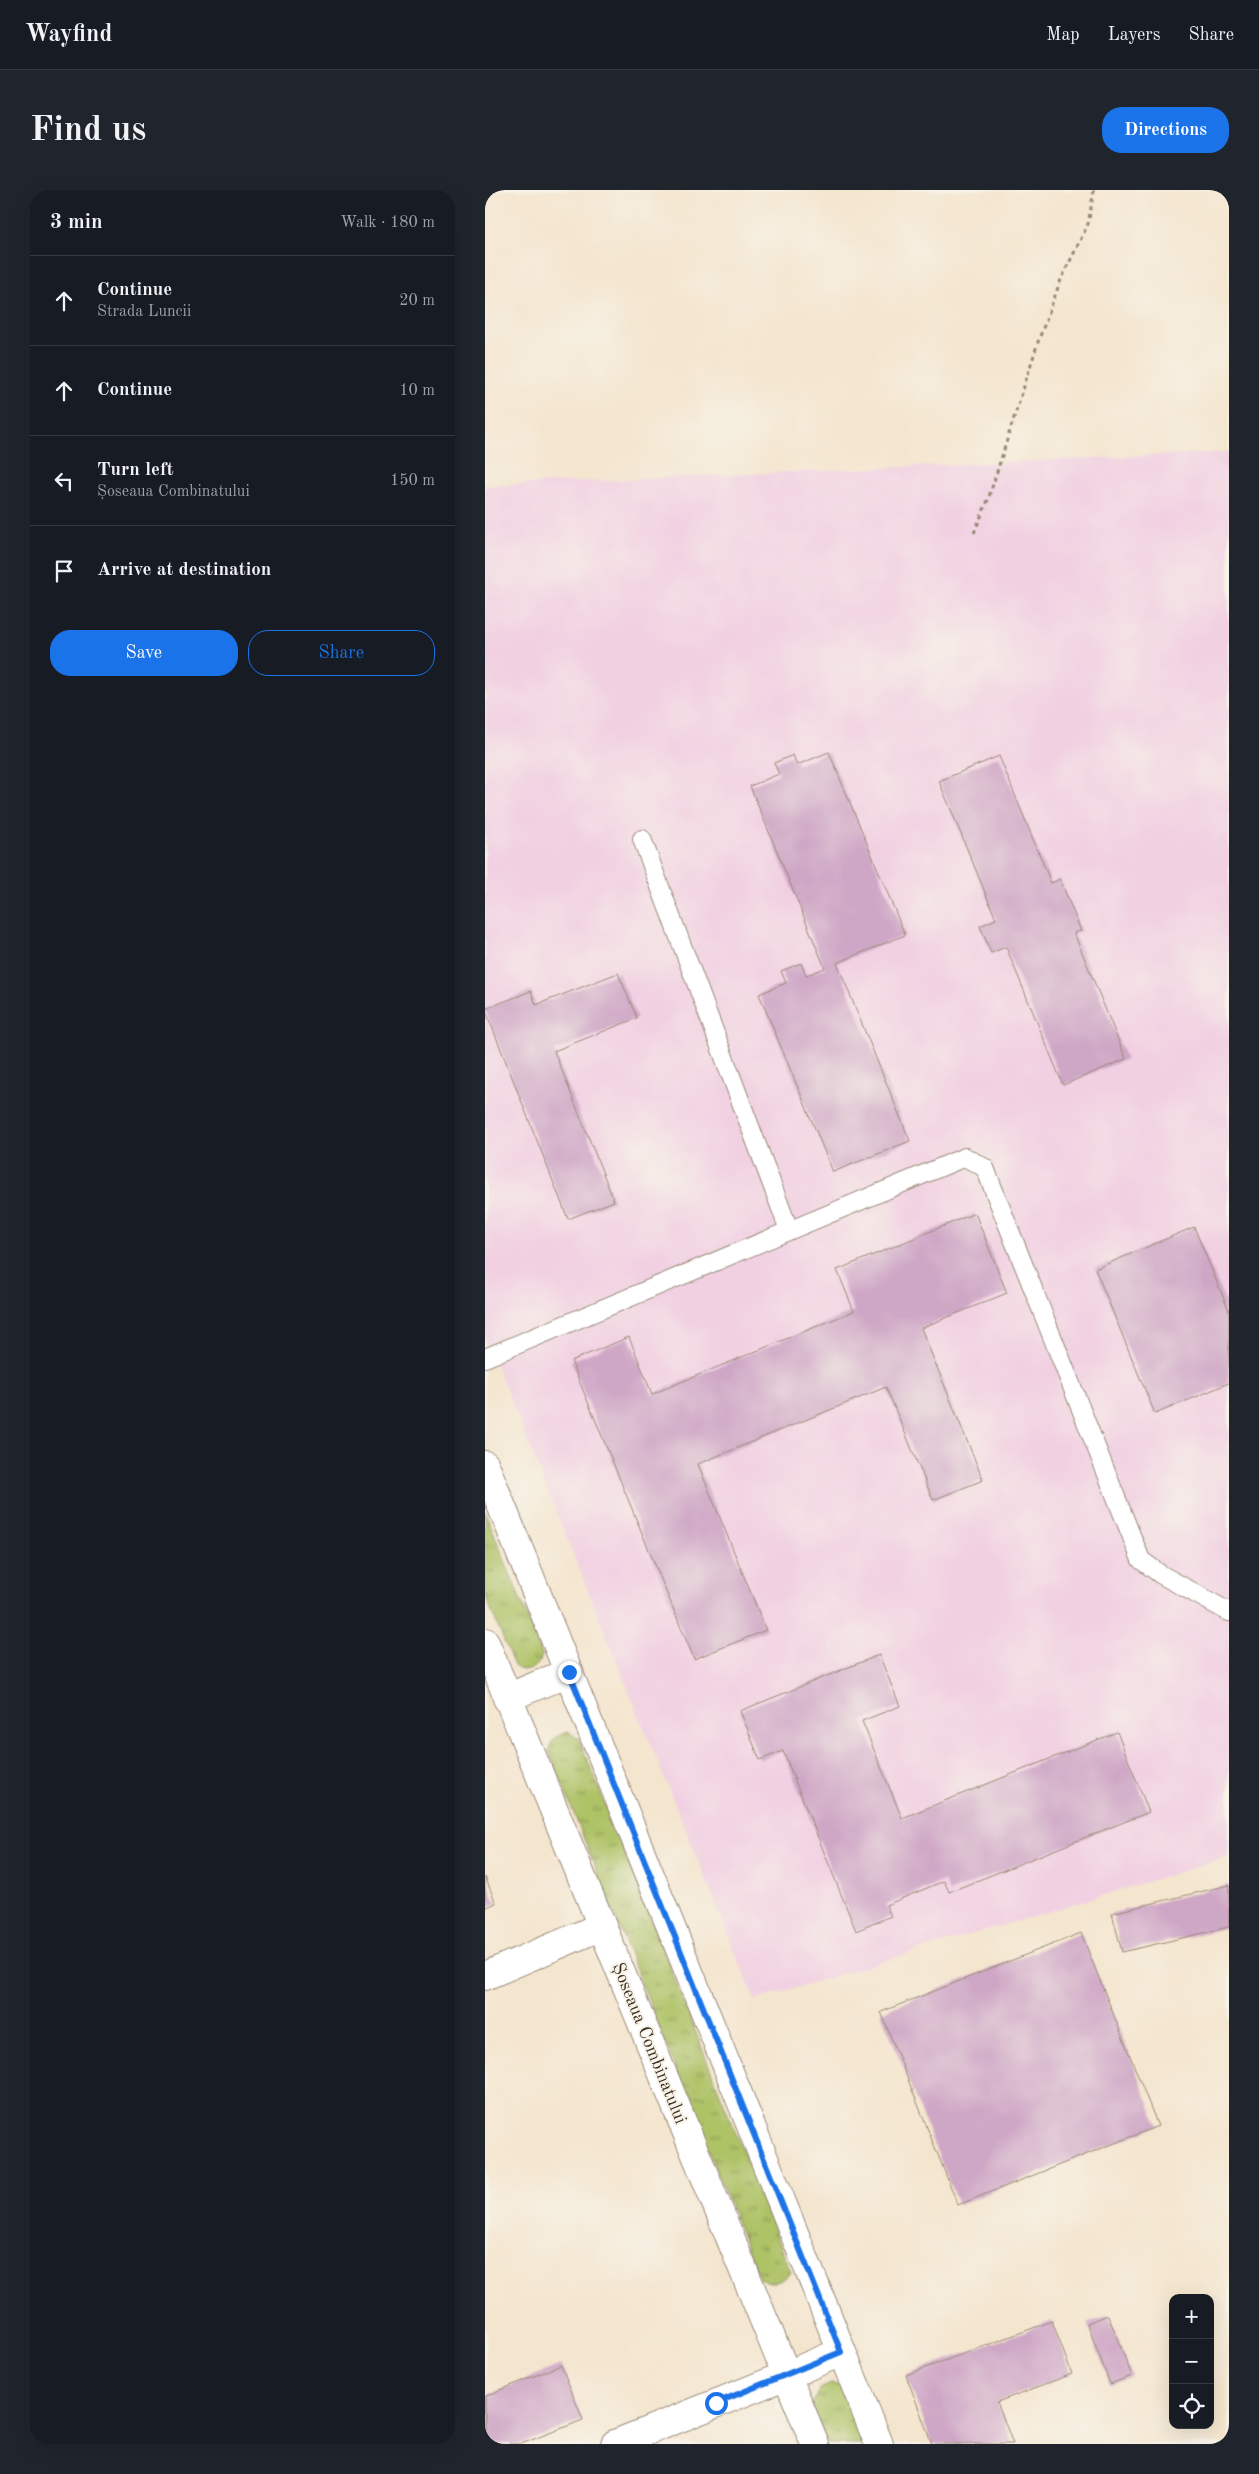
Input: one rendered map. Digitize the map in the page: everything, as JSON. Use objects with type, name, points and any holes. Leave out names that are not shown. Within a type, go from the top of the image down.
[{"type":"main road","points":[[485,1465],[879,2444]]},
{"type":"main road","name":"Șoseaua Combinatului","points":[[485,1642],[815,2444]]},
{"type":"main road","points":[[507,1698],[569,1672]]},
{"type":"main road","points":[[485,1976],[601,1926]]},
{"type":"main road","points":[[615,2444],[841,2352]]},
{"type":"lane","points":[[642,839],[789,1230]]},
{"type":"lane","points":[[485,1358],[965,1157],[985,1168],[1141,1560],[1160,1574],[1229,1612]]},
{"type":"path","points":[[974,533],[988,500],[1039,339],[1060,282],[1087,224],[1094,190]]},
{"type":"shaded area","points":[[1229,452],[1229,1857],[755,2000],[485,1338],[485,486]]},
{"type":"green space","points":[[485,1511],[542,1654],[539,1663],[532,1669],[524,1670],[514,1666],[485,1594]]},
{"type":"green space","points":[[569,1732],[579,1739],[791,2272],[780,2281],[768,2282],[759,2278],[549,1751],[551,1743],[556,1738]]},
{"type":"green space","points":[[831,2384],[839,2385],[863,2444],[828,2444],[811,2404],[820,2389]]},
{"type":"building","points":[[829,752],[905,935],[837,963],[910,1141],[833,1172],[759,994],[786,983],[781,971],[801,963],[806,975],[825,968],[750,786],[779,774],[774,763],[793,755],[797,765]]},
{"type":"building","points":[[999,756],[1051,883],[1060,879],[1081,931],[1074,933],[1126,1059],[1063,1085],[1006,947],[991,953],[980,926],[996,919],[939,781]]},
{"type":"building","points":[[618,973],[637,1018],[554,1051],[614,1201],[568,1219],[485,1009],[531,991],[536,1005]]},
{"type":"building","points":[[975,1213],[1007,1293],[921,1328],[983,1480],[933,1500],[886,1387],[698,1464],[766,1630],[694,1659],[571,1361],[629,1337],[652,1394],[854,1311],[837,1270]]},
{"type":"building","points":[[1194,1227],[1229,1311],[1229,1383],[1155,1414],[1095,1269]]},
{"type":"building","points":[[879,1655],[900,1706],[862,1721],[902,1818],[1117,1732],[1149,1812],[949,1892],[944,1881],[886,1905],[891,1916],[856,1931],[783,1751],[760,1760],[740,1711]]},
{"type":"building","points":[[485,1877],[496,1903],[485,1908]]},
{"type":"building","points":[[1229,1885],[1229,1927],[1122,1952],[1112,1913]]},
{"type":"building","points":[[1081,1933],[1158,2126],[958,2205],[881,2012]]},
{"type":"building","points":[[1108,2315],[1132,2376],[1110,2384],[1087,2323]]},
{"type":"building","points":[[1052,2321],[1072,2374],[997,2402],[1013,2444],[932,2444],[906,2375]]},
{"type":"building","points":[[561,2365],[583,2420],[521,2444],[485,2444],[485,2396]]},
{"type":"route","points":[[569,1672],[841,2352],[716,2403]]}]
